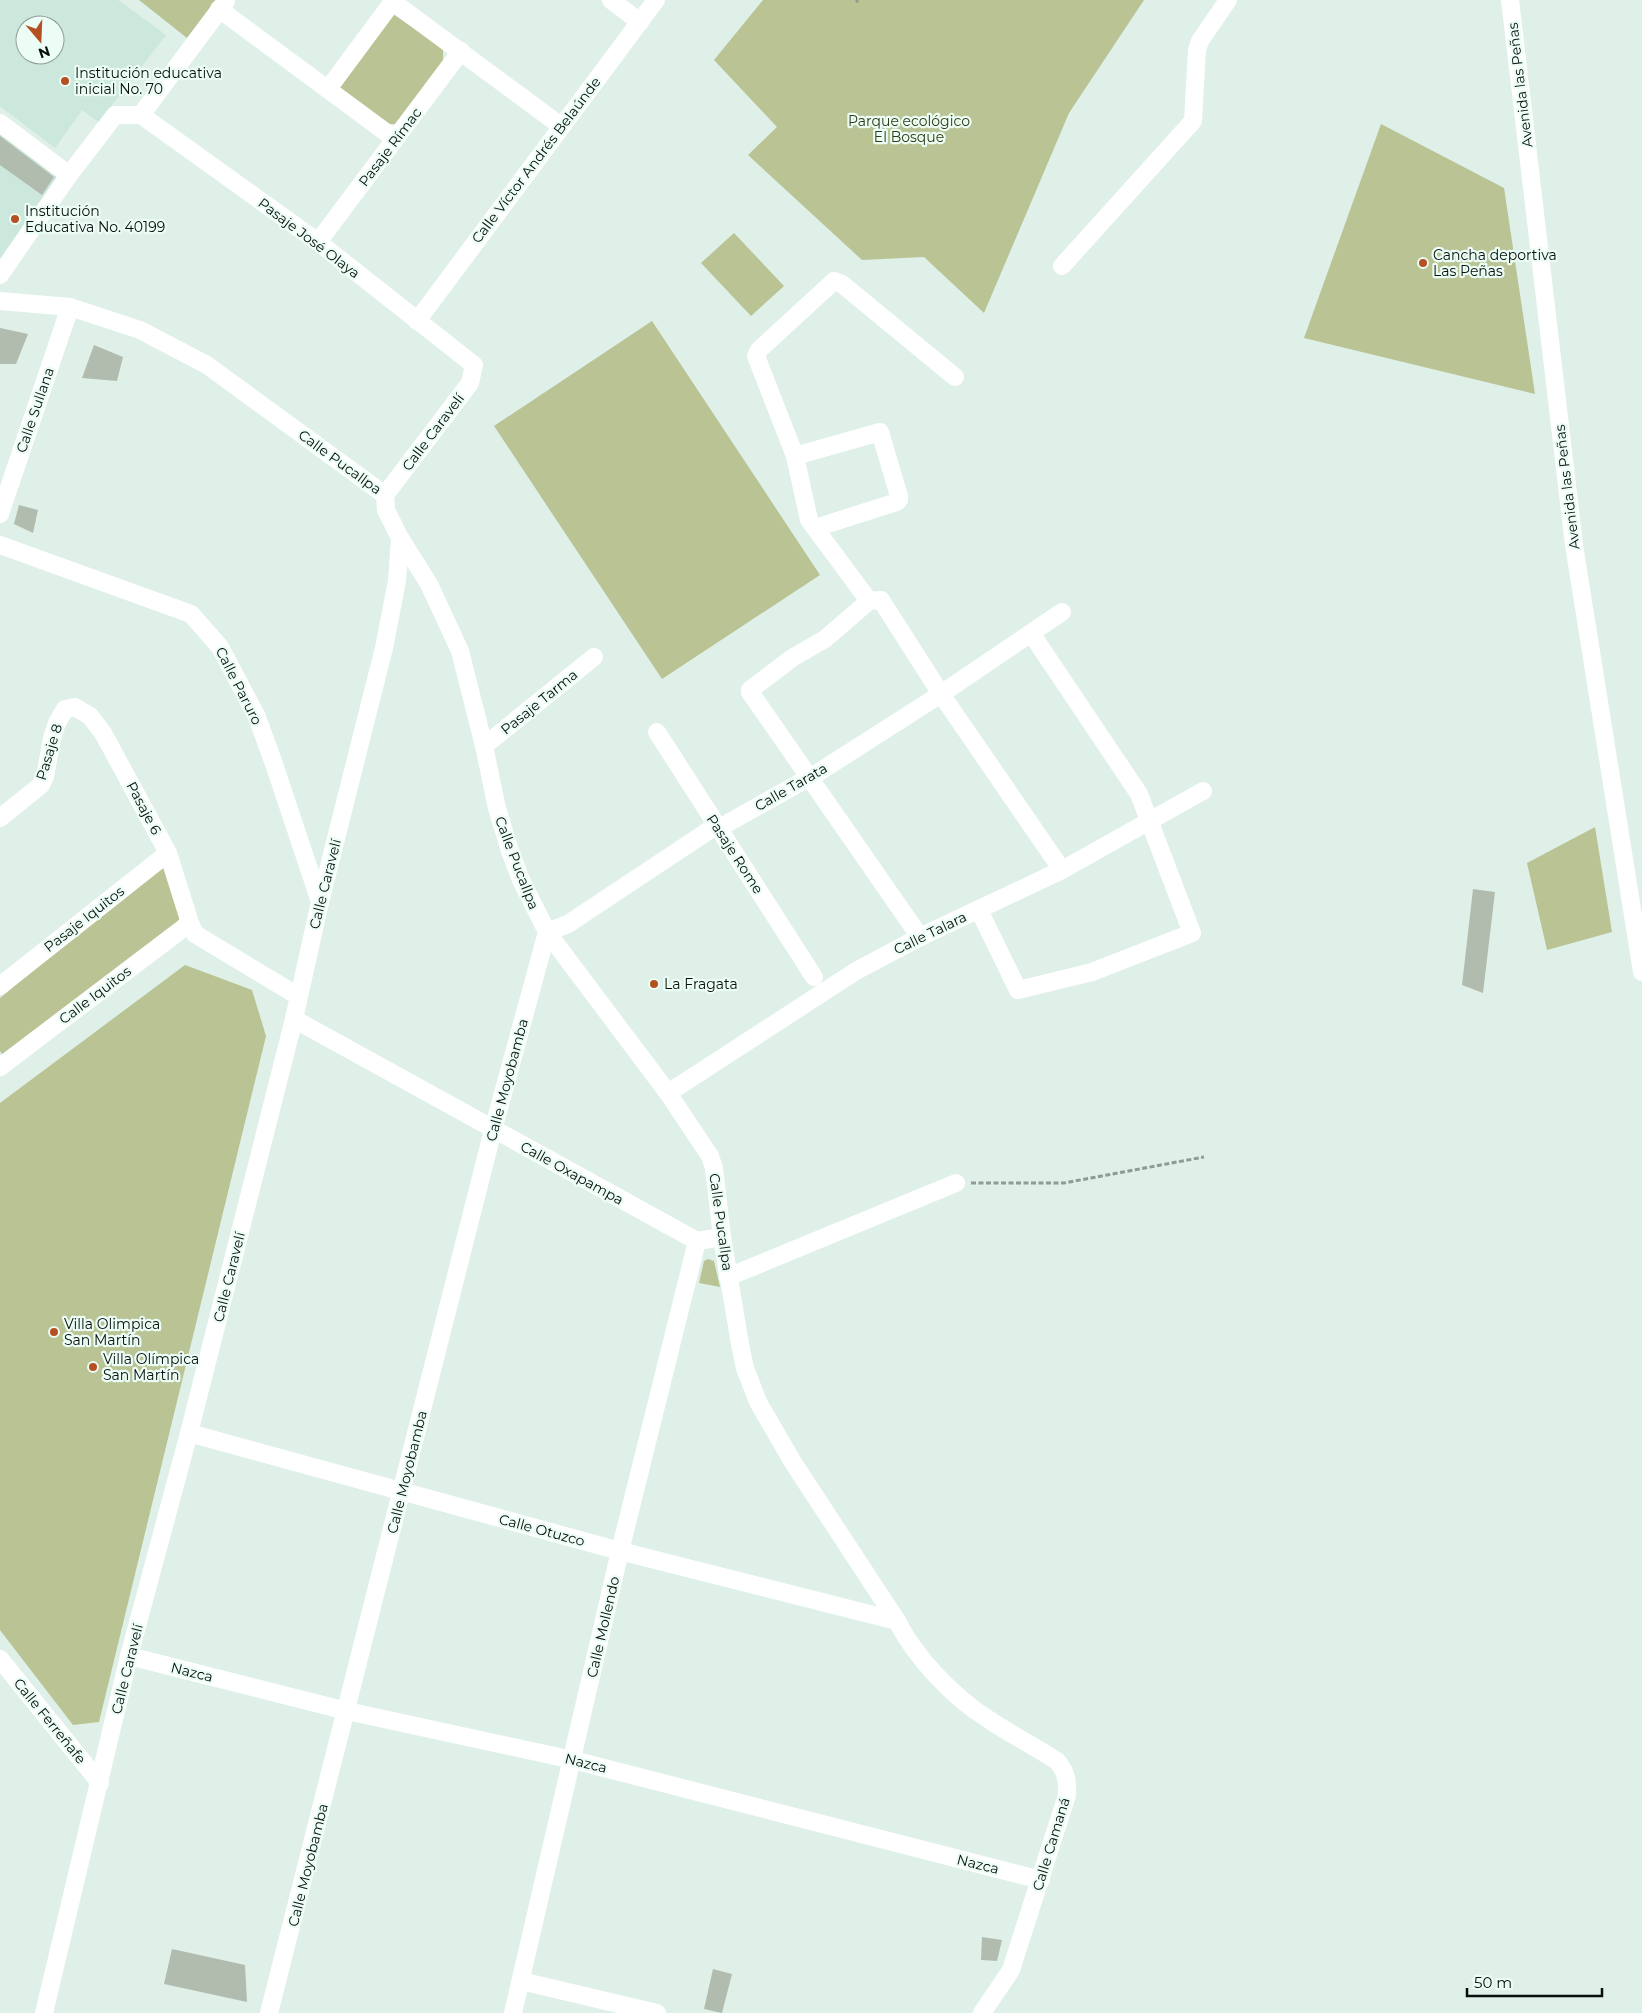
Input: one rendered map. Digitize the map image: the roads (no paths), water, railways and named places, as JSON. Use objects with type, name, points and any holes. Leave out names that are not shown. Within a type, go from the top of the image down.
[{"type":"street","points":[[611,0],[640,22]]},
{"type":"street","name":"Calle Víctor Andrés Belaúnde","points":[[417,321],[656,0]]},
{"type":"street","points":[[1062,266],[1189,126],[1192,121],[1197,50],[1200,41],[1228,0]]},
{"type":"street","name":"Avenida las Peñas","points":[[1510,0],[1574,545],[1642,972]]},
{"type":"street","points":[[328,89],[393,1],[561,126]]},
{"type":"street","points":[[0,275],[69,175],[115,115],[141,115],[223,4],[328,89],[395,139]]},
{"type":"street","name":"Pasaje Rímac","points":[[318,242],[461,51]]},
{"type":"street","name":"Pasaje José Olaya","points":[[141,115],[318,242],[474,364]]},
{"type":"street","points":[[0,123],[69,175]]},
{"type":"street","points":[[869,601],[809,520],[795,456],[756,356],[759,350],[834,281],[842,284],[955,377]]},
{"type":"street","name":"Calle Pucallpa","points":[[0,301],[70,307],[140,330],[207,365],[385,495],[386,510],[400,538],[429,584],[460,651],[484,746],[497,808],[510,851],[521,880],[546,932],[668,1093],[710,1156],[714,1168],[728,1277],[745,1368],[758,1402],[794,1464],[897,1621]]},
{"type":"street","name":"Calle Sullana","points":[[0,514],[70,307]]},
{"type":"street","name":"Calle Caravelí","points":[[385,495],[470,383],[474,364]]},
{"type":"street","points":[[795,456],[880,432],[898,496],[899,500],[897,502],[815,528]]},
{"type":"street","name":"Calle Caravelí","points":[[44,2013],[129,1656],[189,1433],[294,1019],[320,902],[384,648],[396,581],[400,538]]},
{"type":"street","name":"Calle Paruro","points":[[0,545],[191,614],[220,647],[257,717],[320,902]]},
{"type":"street","points":[[920,937],[750,692],[750,690],[792,658],[825,639],[869,601],[881,600],[941,694],[1062,870]]},
{"type":"street","name":"Calle Tarata","points":[[546,932],[568,924],[711,829],[718,828],[810,778],[941,694],[1062,612]]},
{"type":"street","points":[[979,910],[1018,990],[1092,972],[1192,933],[1138,794],[1124,770],[1031,633]]},
{"type":"street","name":"Pasaje Tarma","points":[[484,746],[594,657]]},
{"type":"street","name":"Pasaje 8","points":[[0,818],[41,785],[45,777],[57,722],[65,709],[75,707]]},
{"type":"street","name":"Pasaje 6","points":[[75,707],[90,716],[103,733],[168,852],[190,924]]},
{"type":"street","name":"Pasaje Rome","points":[[657,732],[814,977]]},
{"type":"street","name":"Calle Talara","points":[[668,1093],[856,971],[920,937],[1062,870],[1202,791]]},
{"type":"street","name":"Pasaje Iquitos","points":[[0,986],[168,852]]},
{"type":"street","points":[[190,924],[195,934],[298,996]]},
{"type":"street","name":"Calle Iquitos","points":[[1,1064],[190,924]]},
{"type":"street","name":"Calle Moyobamba","points":[[270,2013],[493,1130],[546,932]]},
{"type":"street","name":"Calle Oxapampa","points":[[294,1019],[697,1241]]},
{"type":"street","points":[[728,1277],[956,1183]]},
{"type":"street","points":[[697,1241],[722,1237]]},
{"type":"street","name":"Calle Mollendo","points":[[513,2013],[620,1551],[697,1241]]},
{"type":"street","name":"Calle Otuzco","points":[[189,1433],[620,1551],[897,1621]]},
{"type":"street","name":"Calle Camaná","points":[[897,1621],[906,1640],[938,1677],[964,1702],[987,1719],[1057,1761],[1064,1769],[1068,1783],[1067,1794],[1041,1880],[1011,1970],[982,2013]]},
{"type":"street","name":"Nazca","points":[[129,1656],[347,1711],[573,1760],[1041,1880]]},
{"type":"street","name":"Calle Ferreñafe","points":[[0,1659],[100,1783]]},
{"type":"street","points":[[521,1981],[658,2013]]},
{"type":"place","name":"Institución educativa inicial No. 70","points":[[65,81]]},
{"type":"place","name":"Institución Educativa No. 40199","points":[[15,219]]},
{"type":"place","name":"Cancha deportiva Las Peñas","points":[[1423,263]]},
{"type":"place","name":"La Fragata","points":[[654,984]]},
{"type":"place","name":"Villa Olimpica San Martín","points":[[54,1332]]},
{"type":"place","name":"Villa Olímpica San Martín","points":[[93,1367]]},
{"type":"park label","name":"Parque ecológico El Bosque","points":[[909,130]]}]
